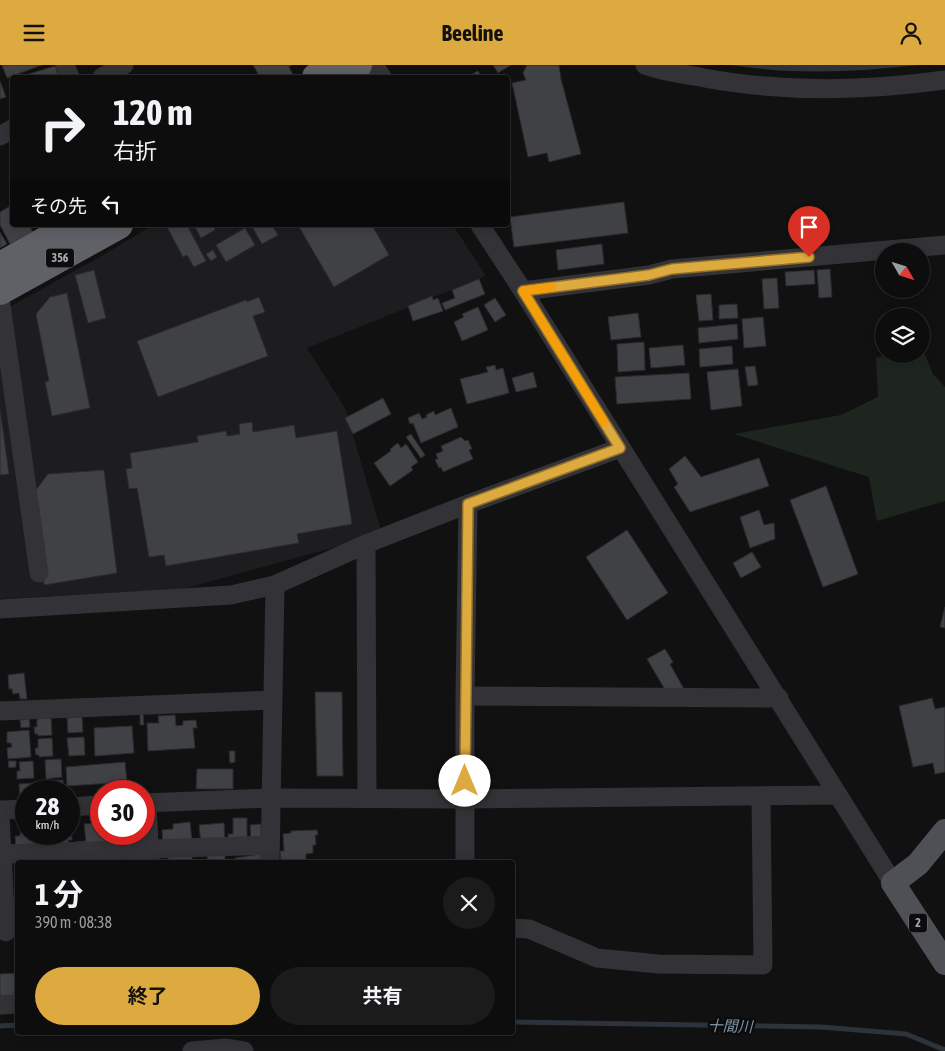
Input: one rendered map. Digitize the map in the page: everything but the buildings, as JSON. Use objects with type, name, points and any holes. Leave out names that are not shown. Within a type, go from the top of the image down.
[{"type":"highway","points":[[319,75],[332,65]]},
{"type":"highway","name":"356","points":[[0,266],[69,227]]},
{"type":"highway","name":"356","points":[[0,291],[115,227]]},
{"type":"main road","points":[[893,883],[918,864],[945,831]]},
{"type":"main road","name":"2","points":[[893,883],[945,963]]},
{"type":"street","points":[[106,75],[124,65]]},
{"type":"street","points":[[645,65],[719,81],[825,90],[872,88],[945,80]]},
{"type":"street","points":[[481,227],[779,698],[893,883]]},
{"type":"street","points":[[523,291],[649,275],[672,269],[945,245]]},
{"type":"street","points":[[0,298],[39,573]]},
{"type":"street","points":[[0,609],[231,595],[275,585],[366,544],[620,448]]},
{"type":"street","points":[[465,860],[468,504]]},
{"type":"street","points":[[366,544],[368,798]]},
{"type":"street","points":[[2,854],[150,856],[270,854],[275,585]]},
{"type":"street","points":[[465,695],[779,698]]},
{"type":"street","points":[[0,711],[272,700]]},
{"type":"street","points":[[155,803],[271,798],[465,799],[838,795]]},
{"type":"street","points":[[515,928],[529,929],[597,958],[658,964],[763,965],[761,797]]},
{"type":"street","points":[[0,810],[15,809]]},
{"type":"street","points":[[0,815],[2,854],[11,892],[8,932]]},
{"type":"street","points":[[0,1005],[15,1004]]},
{"type":"street","points":[[192,1051],[225,1048],[244,1051]]},
{"type":"shaded area","points":[[731,65],[919,65],[872,69],[802,71]]},
{"type":"shaded area","points":[[150,227],[454,227],[486,276],[307,348],[345,408],[382,534],[183,589],[0,599],[0,312]]},
{"type":"shaded area","points":[[876,363],[928,363],[933,374],[945,387],[945,501],[877,521],[869,477],[734,434],[841,415],[878,397]]},
{"type":"waterway","name":"十間川","points":[[515,1022],[821,1027],[906,1034],[945,1050]]},
{"type":"waterway","name":"十間川","points":[[0,1026],[15,1025]]},
{"type":"slow traffic","points":[[552,287],[523,291],[604,422]]},
{"type":"route","points":[[465,781],[468,504],[620,448],[523,291],[649,275],[672,269],[809,257]]}]
